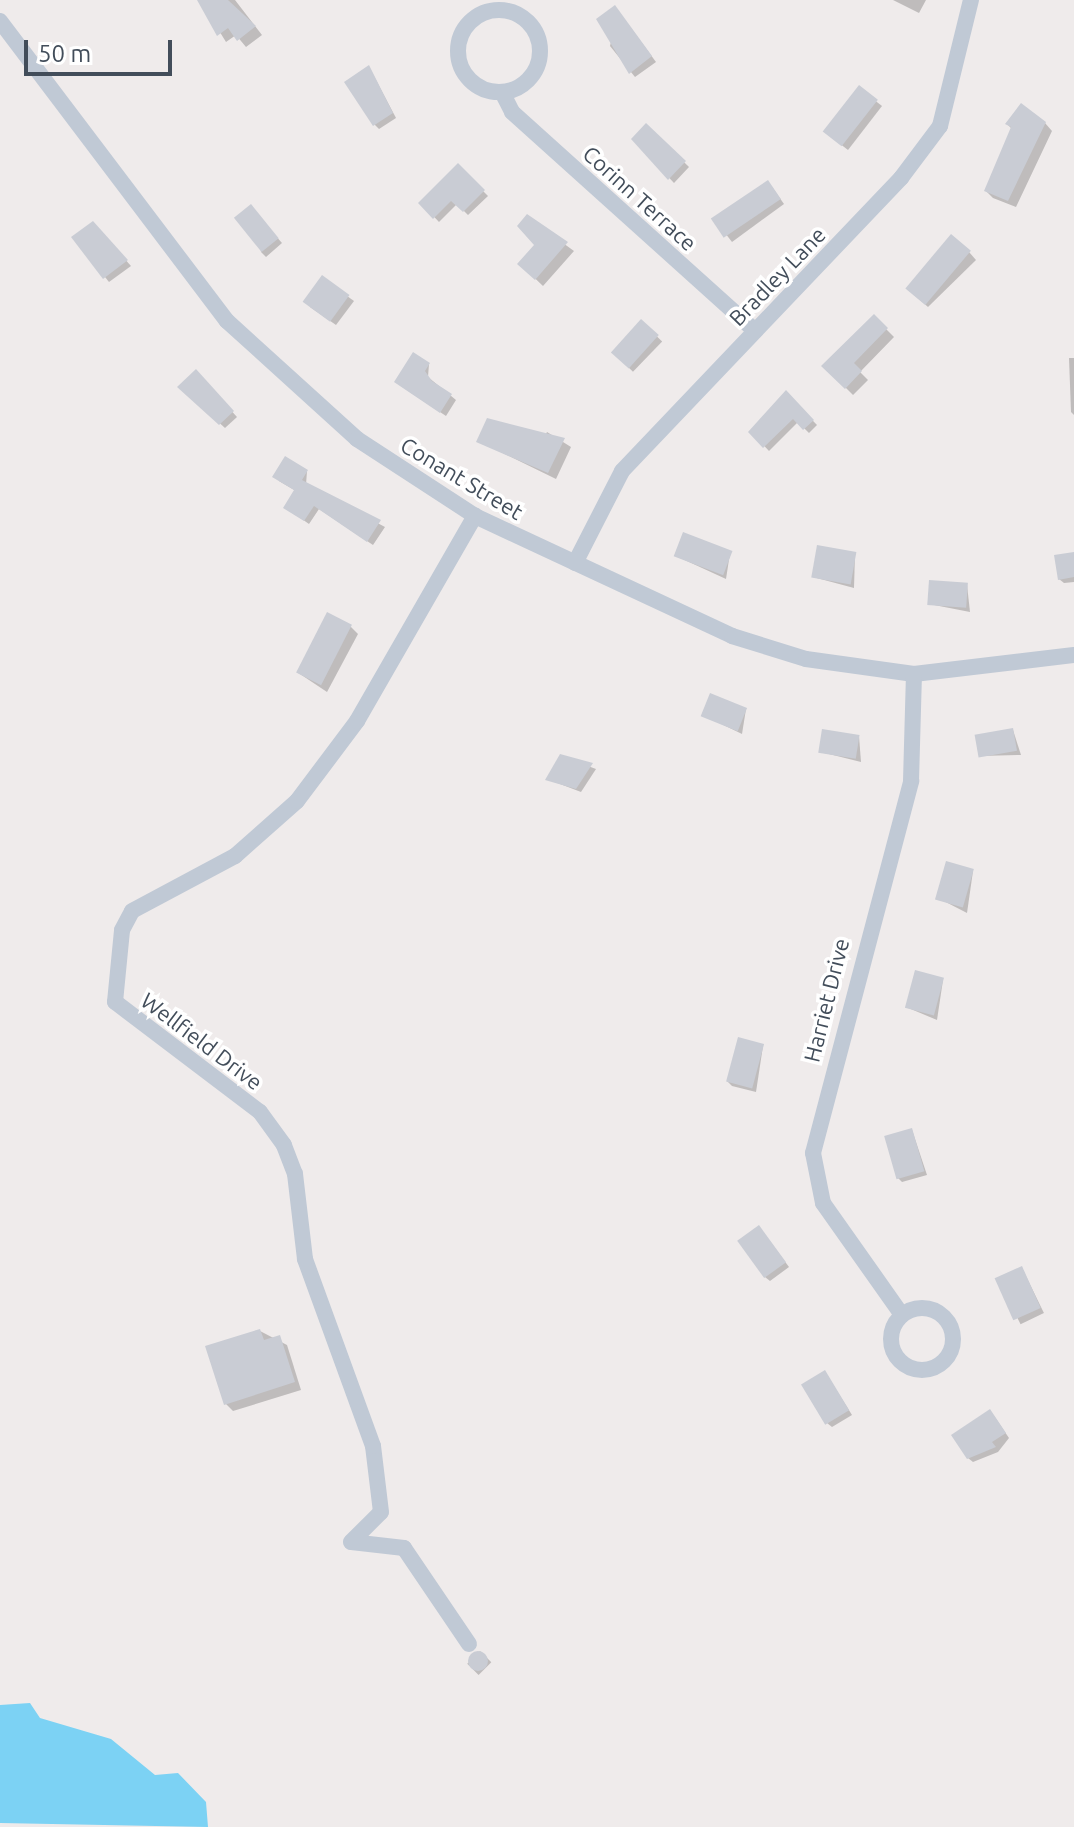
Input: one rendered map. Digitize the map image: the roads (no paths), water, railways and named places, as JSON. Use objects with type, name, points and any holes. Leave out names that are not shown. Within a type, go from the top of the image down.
[{"type":"street","name":"Bradley Lane","points":[[575,563],[622,471],[901,178],[940,126],[971,0]]},
{"type":"street","name":"Corinn Terrace","points":[[502,92],[528,81],[539,41],[524,18],[498,9],[472,19],[458,54],[467,78],[502,92],[512,112],[755,331]]},
{"type":"street","name":"Conant Street","points":[[0,21],[227,321],[357,439],[475,516],[768,649],[914,674],[1074,655]]},
{"type":"street","name":"Wellfield Drive","points":[[469,1644],[404,1548],[351,1542],[381,1512],[373,1446],[305,1259],[295,1174],[284,1145],[260,1112],[115,1002],[122,930],[132,911],[235,856],[297,801],[357,721],[475,516]]},
{"type":"street","name":"Harriet Drive","points":[[902,1315],[823,1203],[813,1153],[911,781],[914,674]]},
{"type":"water","points":[[30,1703],[40,1718],[111,1739],[155,1775],[178,1773],[206,1802],[208,1827],[0,1823],[0,1705]]}]
